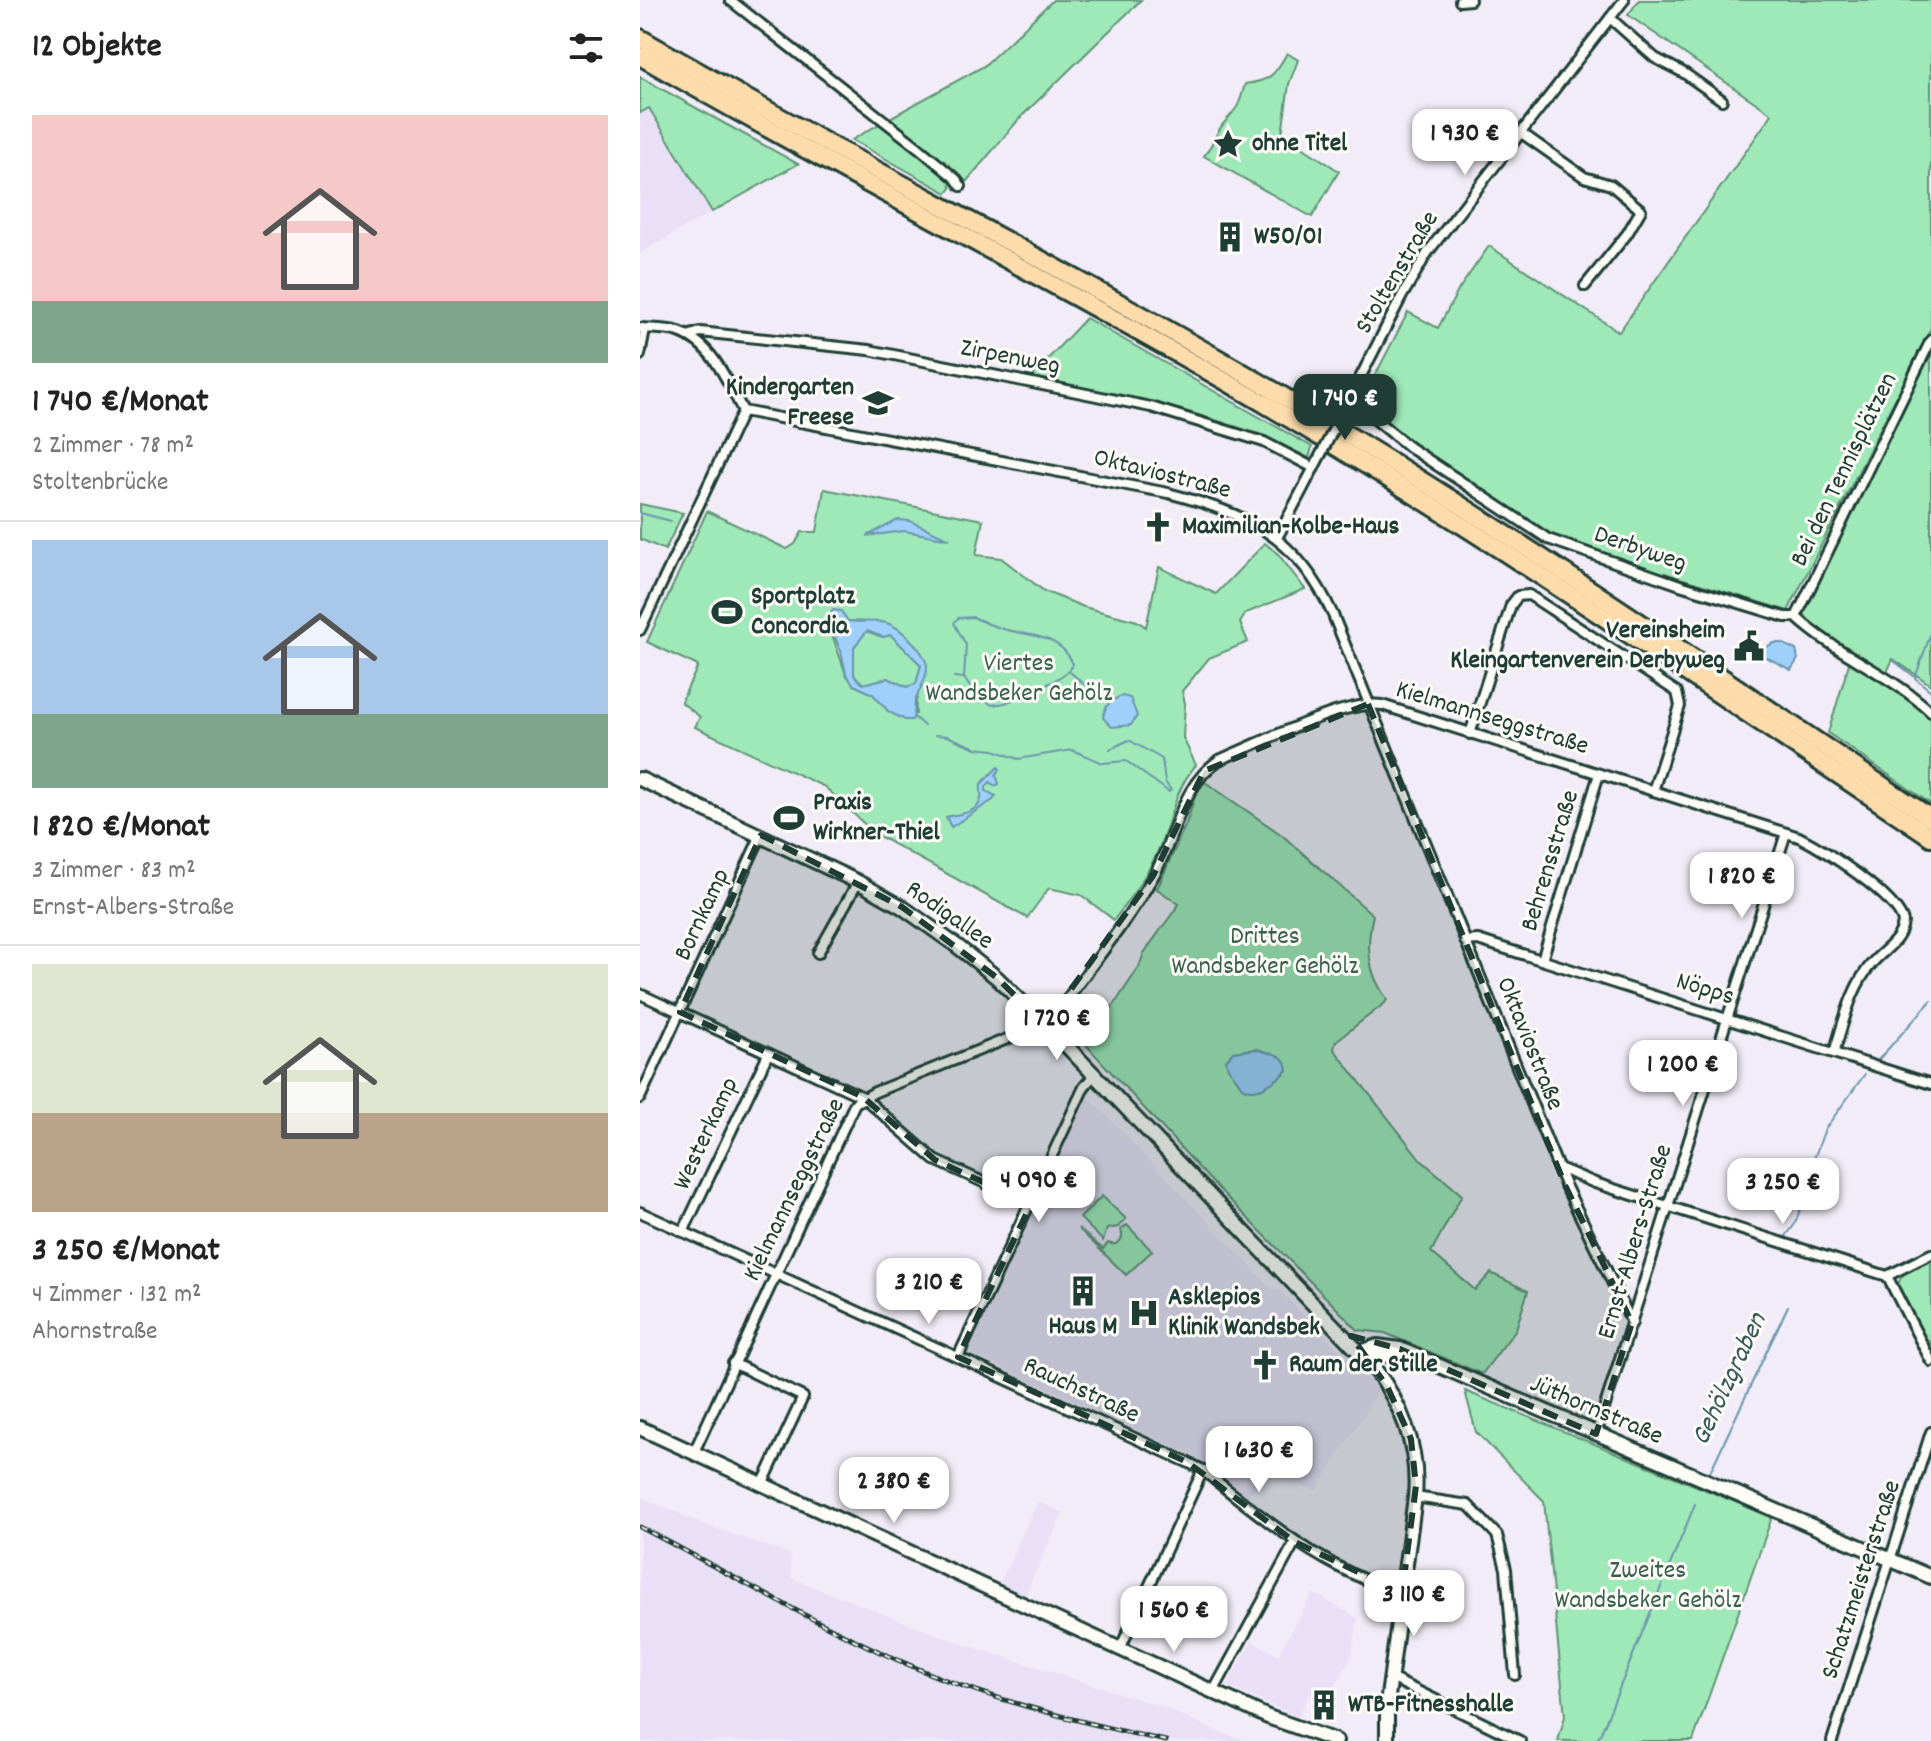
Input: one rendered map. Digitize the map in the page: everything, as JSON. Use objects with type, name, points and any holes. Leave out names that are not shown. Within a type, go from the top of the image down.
[{"type":"highway","points":[[640,38],[827,144],[1151,320],[1351,437],[1931,818]]},
{"type":"highway","points":[[640,56],[1143,335],[1343,451],[1487,541],[1931,837]]},
{"type":"street","points":[[730,0],[919,148],[961,186]]},
{"type":"street","name":"Stoltenstraße","points":[[1277,538],[1428,252],[1624,0]]},
{"type":"street","points":[[1610,18],[1655,58],[1684,73],[1722,100]]},
{"type":"street","points":[[1520,132],[1584,177],[1611,185],[1641,210],[1627,234],[1585,286]]},
{"type":"street","points":[[640,355],[642,328],[675,331],[688,336],[714,359],[743,411],[640,630]]},
{"type":"street","name":"Zirpenweg","points":[[688,336],[700,332],[869,350],[1137,404],[1192,417],[1264,442],[1314,468]]},
{"type":"street","name":"Bei den Tennisplätzen","points":[[1796,617],[1931,340]]},
{"type":"street","name":"Derbyweg","points":[[1348,401],[1360,407],[1409,447],[1548,539],[1680,585],[1785,617],[1796,617],[1820,638],[1874,671],[1931,712]]},
{"type":"street","name":"Oktaviostraße","points":[[743,411],[1168,493],[1239,515],[1277,538],[1311,573],[1327,600],[1559,1168],[1632,1323]]},
{"type":"street","points":[[1470,734],[1511,605],[1518,596],[1529,595],[1677,692],[1680,706],[1653,791]]},
{"type":"street","name":"Kielmannseggstraße","points":[[694,1452],[855,1103],[863,1097],[1044,1024],[1059,1010],[1153,876],[1191,788],[1204,771],[1219,760],[1345,708],[1382,705],[1786,833],[1827,852],[1894,905],[1903,922],[1900,936],[1873,962],[1852,995],[1834,1053]]},
{"type":"street","name":"Behrensstraße","points":[[1542,960],[1599,774]]},
{"type":"street","name":"Rodigallee","points":[[640,779],[858,882],[902,907],[996,977],[1044,1024]]},
{"type":"street","name":"Ernst-Albers-Straße","points":[[1596,1434],[1786,833]]},
{"type":"street","name":"Bornkamp","points":[[640,1098],[761,835]]},
{"type":"street","points":[[818,953],[858,882]]},
{"type":"street","name":"Nöpps","points":[[1465,941],[1478,940],[1931,1084]]},
{"type":"street","points":[[640,994],[863,1097],[935,1160],[1031,1204]]},
{"type":"street","points":[[1044,1024],[1361,1352],[1387,1386],[1411,1439],[1415,1467],[1415,1497],[1391,1678],[1387,1741]]},
{"type":"street","name":"Westerkamp","points":[[683,1232],[768,1054]]},
{"type":"street","points":[[958,1357],[1084,1087],[1094,1075]]},
{"type":"street","points":[[1559,1168],[1887,1276],[1931,1254]]},
{"type":"street","name":"Rauchstraße","points":[[640,1212],[1203,1470],[1295,1542],[1334,1564],[1402,1593]]},
{"type":"street","points":[[1887,1276],[1931,1361]]},
{"type":"street","name":"Jüthornstraße","points":[[1361,1352],[1384,1346],[1400,1349],[1931,1577]]},
{"type":"street","name":"Jüthornstraße","points":[[1361,1352],[1421,1360]]},
{"type":"street","points":[[1387,1386],[1389,1369],[1399,1356]]},
{"type":"street","points":[[733,1363],[803,1397],[763,1483]]},
{"type":"street","points":[[640,1428],[1268,1717],[1336,1741]]},
{"type":"street","name":"Schatzmeisterstraße","points":[[1832,1741],[1931,1432]]},
{"type":"street","points":[[1120,1649],[1203,1470]]},
{"type":"street","points":[[1415,1497],[1468,1505],[1497,1535],[1506,1569],[1515,1675]]},
{"type":"street","points":[[1213,1692],[1295,1542]]},
{"type":"street","points":[[1391,1678],[1520,1741]]},
{"type":"highlighted area","points":[[1368,704],[1565,1185],[1632,1323],[1596,1434],[1400,1349],[1351,1336],[1387,1386],[1411,1439],[1416,1486],[1402,1593],[1295,1542],[1187,1462],[958,1357],[1031,1204],[935,1160],[863,1097],[680,1012],[761,835],[902,907],[996,977],[1045,1025],[1153,876],[1204,771]]},
{"type":"shaded area","points":[[649,107],[712,212],[640,253],[640,113]]},
{"type":"shaded area","name":"Asklepios Klinik Wandsbek","points":[[1090,1098],[1272,1289],[1280,1291],[1379,1390],[1317,1491],[1290,1482],[1276,1468],[1247,1497],[1201,1459],[969,1352],[1086,1100]]},
{"type":"shaded area","points":[[640,1497],[706,1525],[790,1554],[791,1578],[957,1642],[1166,1708],[1246,1741],[640,1741]]},
{"type":"shaded area","points":[[1038,1501],[1063,1513],[1025,1595],[1000,1583]]},
{"type":"shaded area","points":[[1313,1593],[1358,1618],[1352,1656],[1331,1694],[1315,1685],[1298,1717],[1227,1686],[1252,1641],[1278,1655]]},
{"type":"green space","points":[[1053,0],[1141,0],[1019,119],[966,182],[888,119],[984,66]]},
{"type":"green space","points":[[1639,0],[1931,0],[1931,328],[1788,611],[1647,568],[1543,531],[1409,445],[1363,405],[1365,395],[1408,312],[1438,328],[1459,289],[1489,246],[1619,332],[1772,114],[1628,15]]},
{"type":"green space","points":[[1287,53],[1298,60],[1289,84],[1282,134],[1339,171],[1312,217],[1204,156],[1238,105],[1245,84],[1271,76]]},
{"type":"green space","points":[[640,77],[798,164],[712,212],[649,108],[640,113]]},
{"type":"green space","points":[[881,123],[950,181],[951,188],[947,193],[852,140]]},
{"type":"green space","points":[[1086,318],[1312,447],[1309,458],[1242,429],[1174,408],[1034,378],[1034,374]]},
{"type":"green space","points":[[1931,349],[1931,685],[1893,659],[1887,672],[1852,654],[1816,629],[1803,610]]},
{"type":"green space","name":"Viertes Wandsbeker Gehölz","points":[[824,489],[983,520],[976,555],[1001,558],[1044,591],[1084,607],[1137,621],[1146,627],[1159,567],[1216,594],[1265,543],[1278,554],[1305,589],[1246,613],[1240,623],[1248,642],[1209,658],[1182,691],[1185,703],[1183,738],[1196,765],[1178,795],[1154,860],[1114,920],[1081,895],[1049,888],[1027,918],[875,834],[825,787],[695,727],[700,717],[681,702],[698,666],[647,642],[707,511],[787,549],[795,544],[802,532],[817,532]],"holes":[[[827,620],[886,623],[912,643],[926,663],[916,714],[889,712],[873,694],[854,685],[846,674]]]},
{"type":"green space","points":[[640,504],[683,513],[665,550],[640,539]]},
{"type":"green space","points":[[866,631],[883,637],[891,635],[921,665],[916,684],[907,687],[888,678],[863,684],[854,675],[854,647]]},
{"type":"green space","points":[[1850,660],[1909,697],[1931,716],[1931,804],[1828,733]]},
{"type":"green space","name":"Drittes Wandsbeker Gehölz","points":[[1205,782],[1282,835],[1373,915],[1369,937],[1370,958],[1375,979],[1387,999],[1336,1041],[1334,1049],[1421,1160],[1462,1195],[1431,1252],[1475,1290],[1491,1273],[1528,1291],[1516,1329],[1482,1374],[1385,1333],[1358,1330],[1213,1183],[1087,1046],[1139,967],[1144,953],[1179,904],[1157,889],[1196,794]],"holes":[[[1257,1049],[1273,1054],[1284,1074],[1260,1089],[1242,1087],[1226,1060],[1234,1052]]]},
{"type":"green space","points":[[1102,1196],[1126,1219],[1118,1227],[1107,1229],[1103,1241],[1080,1218]]},
{"type":"green space","points":[[1127,1225],[1152,1251],[1126,1275],[1078,1228],[1103,1249],[1108,1243],[1119,1242],[1121,1230]]},
{"type":"green space","points":[[1931,1257],[1931,1353],[1898,1287],[1906,1272]]},
{"type":"green space","name":"Zweites Wandsbeker Gehölz","points":[[1465,1391],[1772,1517],[1693,1741],[1558,1741],[1565,1716],[1544,1501],[1476,1432]]},
{"type":"water","points":[[898,520],[910,521],[950,539],[904,531],[867,536]]},
{"type":"water","points":[[833,610],[841,611],[848,621],[886,623],[898,629],[917,647],[926,661],[927,671],[912,720],[889,712],[873,694],[854,685],[846,674],[841,651],[827,619]],"holes":[[[867,631],[883,637],[891,635],[921,665],[916,684],[907,687],[888,678],[863,684],[854,675],[854,647]]]},
{"type":"water","points":[[1782,643],[1796,650],[1798,659],[1791,670],[1764,656],[1762,649]]},
{"type":"water","points":[[1122,696],[1130,698],[1137,716],[1131,725],[1112,727],[1103,718],[1105,710],[1111,701]]},
{"type":"water","points":[[998,767],[1000,769],[996,775],[999,784],[995,786],[990,782],[986,787],[986,791],[996,796],[993,800],[951,827],[946,817],[976,808],[981,799],[981,784]]},
{"type":"water","points":[[1257,1049],[1280,1057],[1287,1070],[1267,1086],[1248,1090],[1229,1069],[1226,1060],[1233,1052]]},
{"type":"waterway","points":[[640,513],[671,521]]},
{"type":"waterway","points":[[973,617],[1052,642],[1067,654],[1073,664],[1069,671],[1052,682],[1005,703],[992,705],[974,693],[964,678],[966,645],[954,623],[958,618],[973,617]]},
{"type":"waterway","name":"Gehölzgraben","points":[[1931,633],[1915,678],[1931,691]]},
{"type":"waterway","points":[[1894,661],[1915,677]]},
{"type":"waterway","points":[[1069,671],[1101,699]]},
{"type":"waterway","points":[[954,677],[963,678]]},
{"type":"waterway","points":[[914,717],[924,726]]},
{"type":"waterway","points":[[935,735],[1018,759],[1072,750],[1103,763],[1126,761],[1169,792],[1171,790],[1165,782],[1162,759],[1129,740],[1110,749]]},
{"type":"waterway","name":"Gehölzgraben","points":[[1879,1059],[1931,1001]]},
{"type":"waterway","name":"Gehölzgraben","points":[[1786,1236],[1795,1224],[1806,1193],[1805,1183],[1825,1129],[1865,1074]]},
{"type":"waterway","name":"Gehölzgraben","points":[[1710,1472],[1788,1306]]},
{"type":"waterway","name":"Gehölzgraben","points":[[1595,1741],[1601,1733],[1695,1504]]},
{"type":"railway","points":[[640,1527],[824,1625],[938,1677],[1050,1713],[1166,1741]]},
{"type":"place","name":"ohne Titel","points":[[1228,144]]},
{"type":"place","name":"W50/01","points":[[1230,237]]},
{"type":"place","name":"Kindergarten Freese","points":[[878,403]]},
{"type":"place","name":"Maximilian-Kolbe-Haus","points":[[1158,527]]},
{"type":"place","name":"Sportplatz Concordia","points":[[727,612]]},
{"type":"place","name":"Vereinsheim Kleingartenverein Derbyweg","points":[[1749,646]]},
{"type":"place","name":"Praxis Wirkner-Thiel","points":[[789,818]]},
{"type":"place","name":"Haus M","points":[[1083,1291]]},
{"type":"place","name":"Asklepios Klinik Wandsbek","points":[[1144,1313]]},
{"type":"place","name":"Raum der Stille","points":[[1265,1365]]},
{"type":"place","name":"WTB-Fitnesshalle","points":[[1324,1705]]}]
